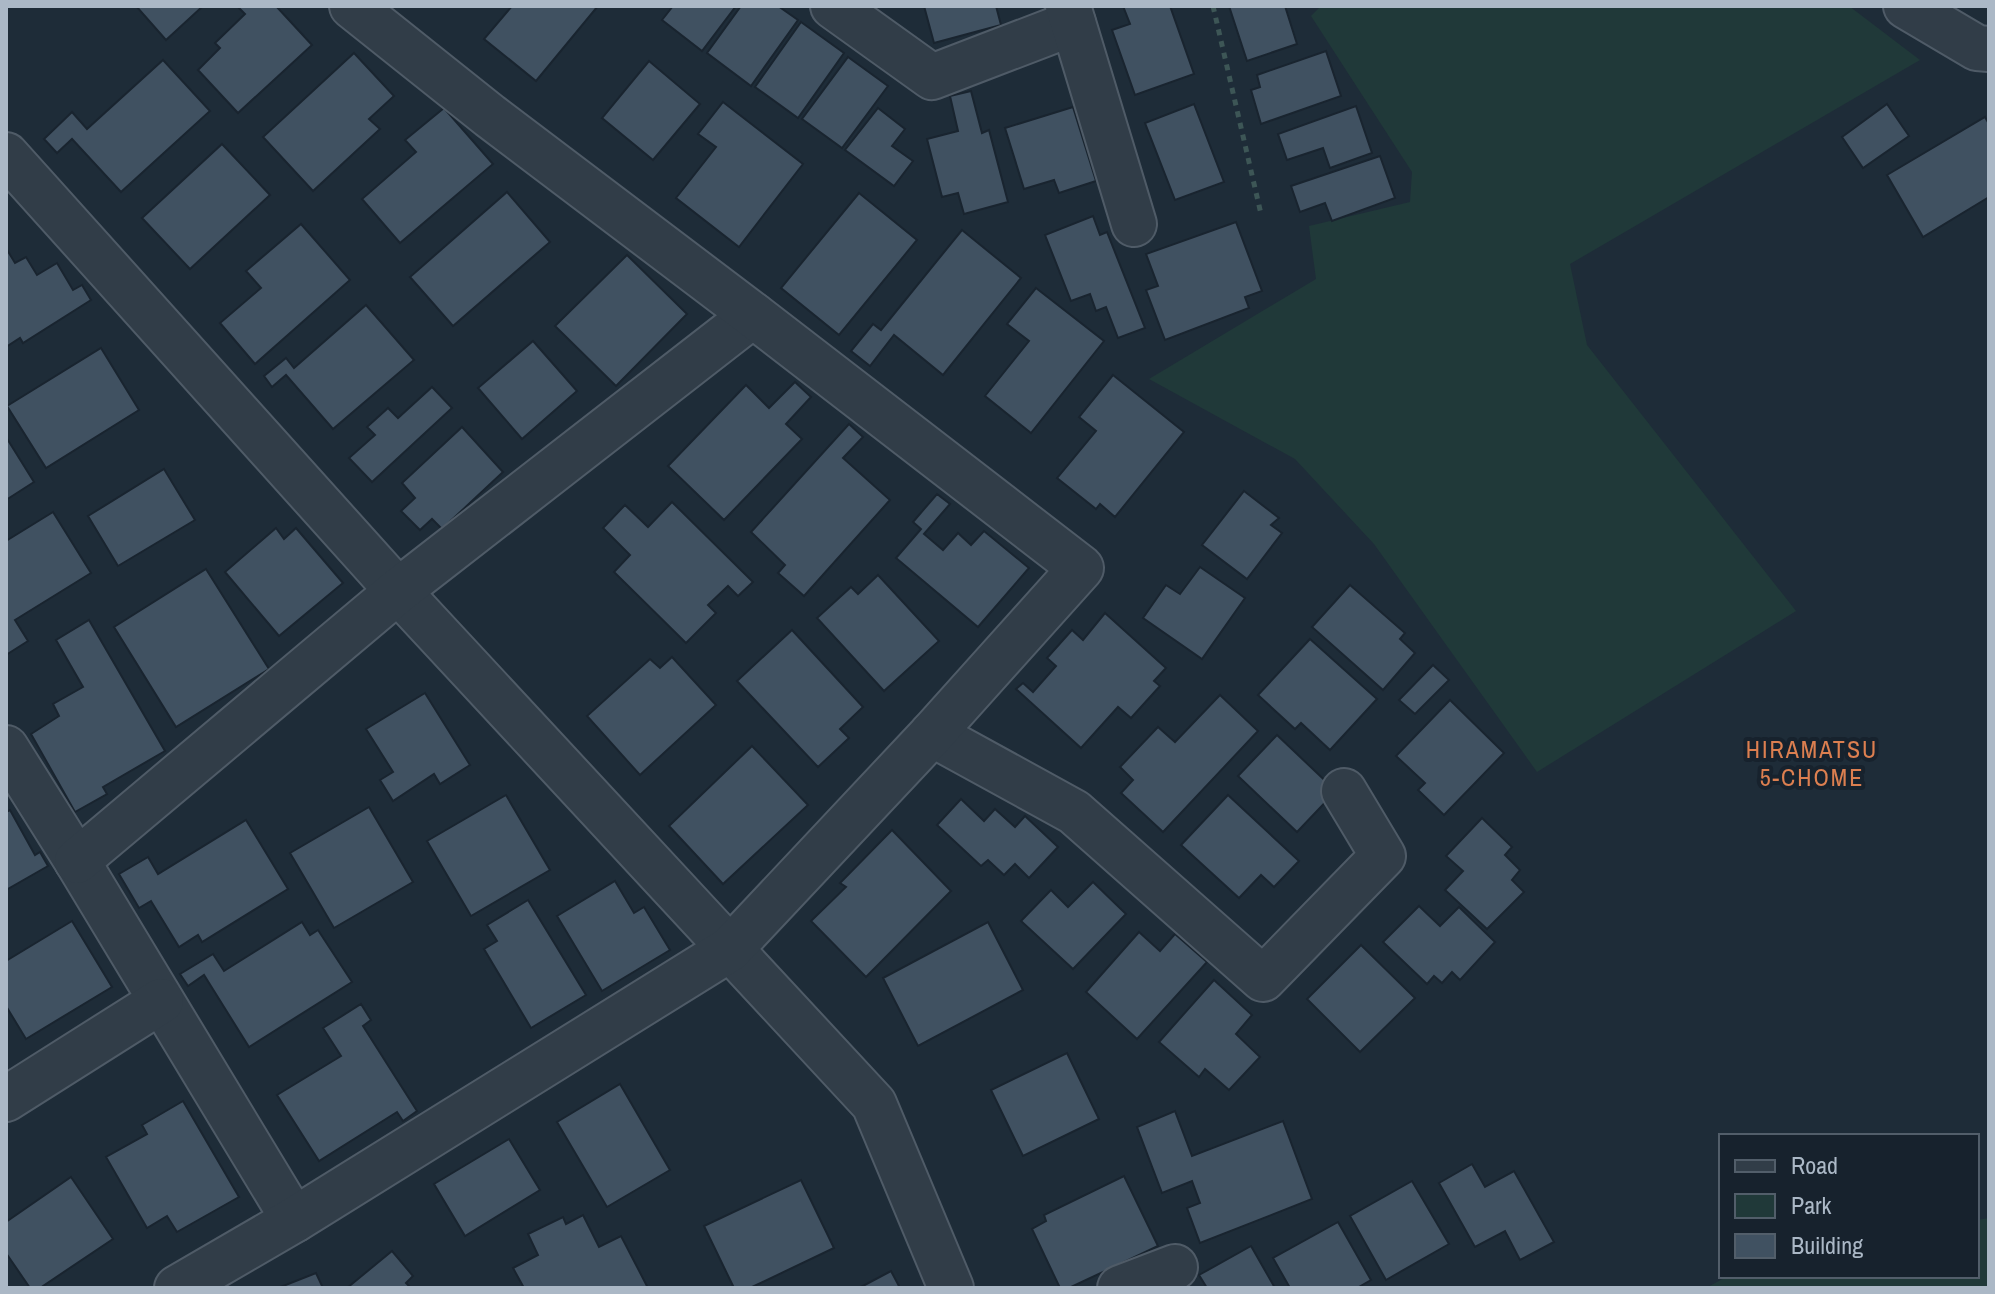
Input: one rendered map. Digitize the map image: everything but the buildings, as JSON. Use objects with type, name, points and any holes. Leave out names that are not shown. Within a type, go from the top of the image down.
[{"type":"street","points":[[177,1288],[294,1220],[730,949],[932,734],[1081,568],[490,116],[352,6]]},
{"type":"street","points":[[833,6],[932,77],[1070,15],[1134,224]]},
{"type":"street","points":[[1906,6],[1977,48],[1989,49]]},
{"type":"street","points":[[6,155],[398,591],[874,1104],[951,1288]]},
{"type":"street","points":[[77,861],[398,591],[753,315]]},
{"type":"street","points":[[932,734],[1074,812],[1263,979],[1383,856],[1344,791]]},
{"type":"street","points":[[6,748],[294,1220]]},
{"type":"street","points":[[6,1099],[161,1001]]},
{"type":"street","points":[[1120,1288],[1175,1267]]},
{"type":"path","points":[[1213,6],[1261,214]]},
{"type":"green space","points":[[1321,6],[1849,6],[1920,60],[1570,264],[1587,345],[1796,611],[1537,772],[1374,544],[1295,459],[1149,379],[1316,279],[1309,226],[1410,202],[1412,172],[1311,16]]},
{"type":"green space","points":[[1989,1218],[1989,1288],[1706,1288],[1724,1278],[1979,1278],[1979,1220]]},
{"type":"district","name":"HIRAMATSU 5-CHOME","points":[[1812,763]]}]
